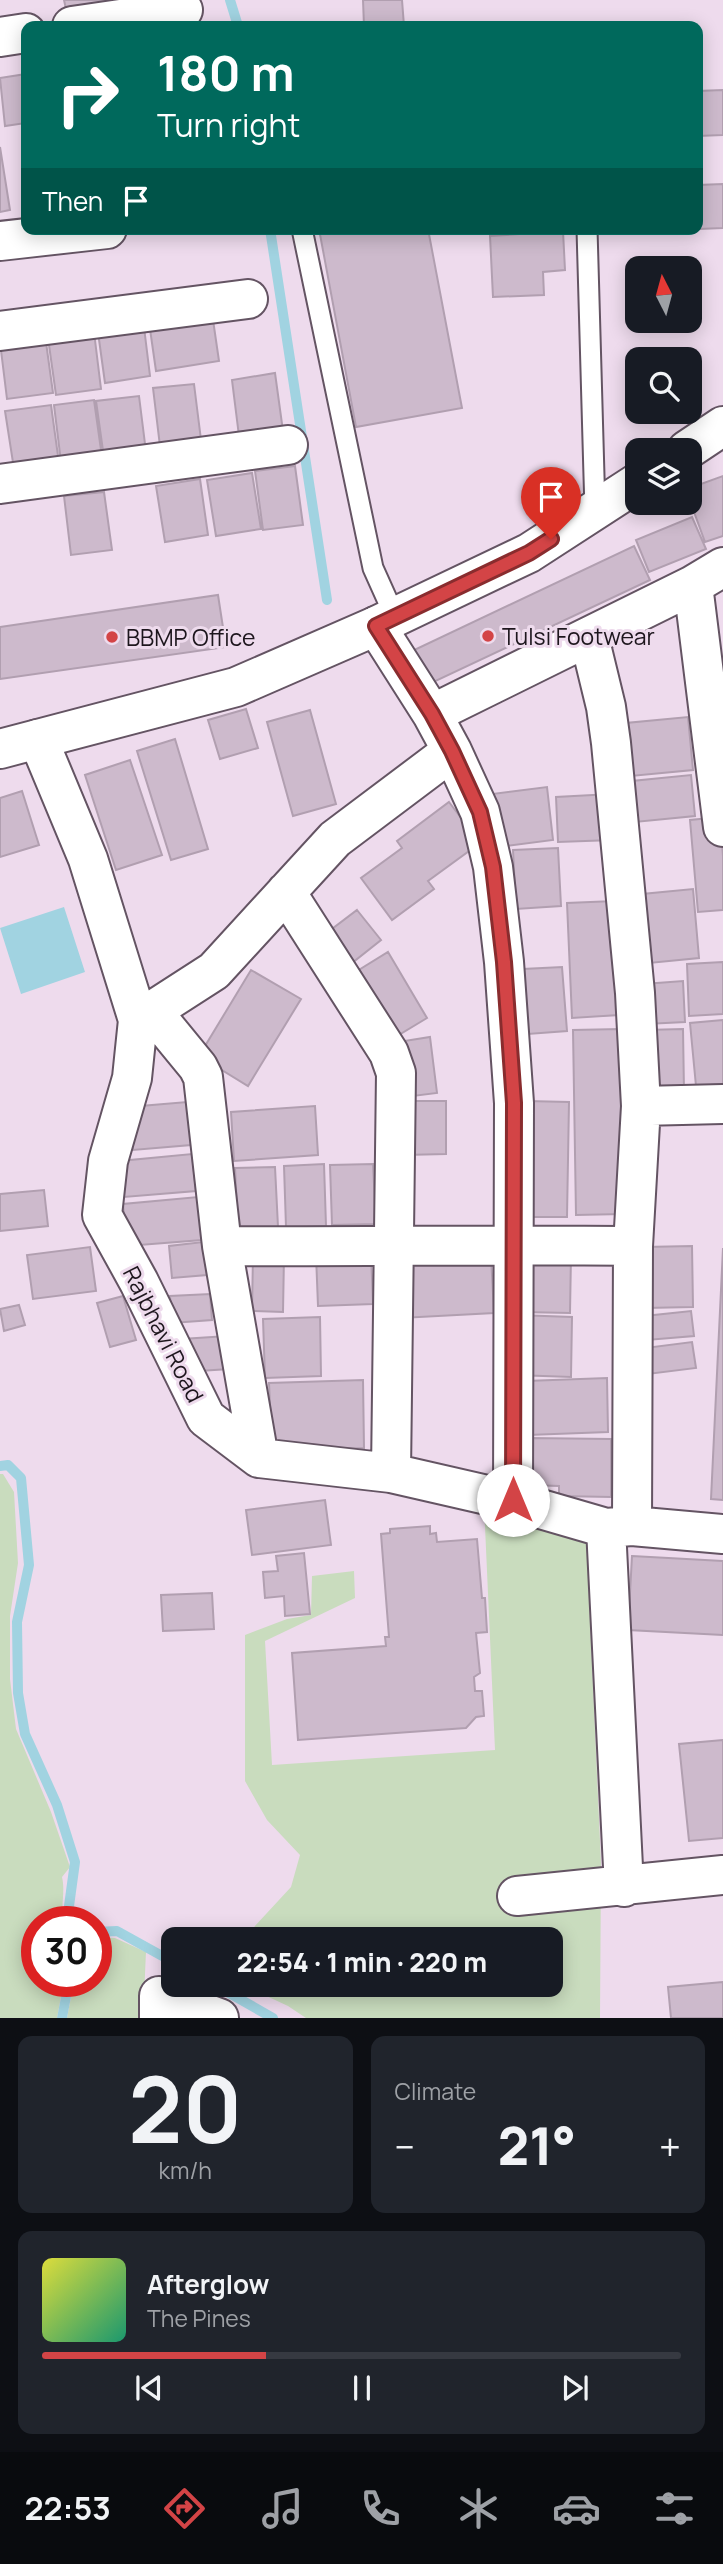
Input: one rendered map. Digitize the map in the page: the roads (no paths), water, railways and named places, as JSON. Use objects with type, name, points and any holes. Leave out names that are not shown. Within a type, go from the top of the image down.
[{"type":"street","points":[[107,21],[183,10]]},
{"type":"street","points":[[0,37],[21,34]]},
{"type":"street","points":[[0,241],[54,235]]},
{"type":"street","points":[[0,331],[248,299]]},
{"type":"street","points":[[702,440],[723,426]]},
{"type":"street","points":[[0,484],[288,445]]},
{"type":"street","points":[[0,749],[236,687],[385,622],[529,553],[625,491]]},
{"type":"street","points":[[432,714],[708,576],[723,827]]},
{"type":"street","points":[[385,622],[452,751],[480,812],[493,867],[504,962],[514,1103],[513,1500]]},
{"type":"street","points":[[589,637],[606,707],[611,743],[635,993],[641,1106],[619,1527],[624,1887]]},
{"type":"street","name":"Rajbhavi Road","points":[[37,739],[88,859],[145,1016],[132,1078],[108,1161],[102,1215],[139,1282],[206,1418],[259,1458]]},
{"type":"street","points":[[452,751],[335,839],[214,971],[145,1016],[198,1067],[203,1077],[222,1246],[259,1458],[391,1474],[513,1500],[619,1527],[723,1534]]},
{"type":"street","points":[[286,892],[389,1053],[396,1073],[391,1474]]},
{"type":"street","points":[[641,1106],[723,1104]]},
{"type":"street","points":[[222,1246],[633,1246]]},
{"type":"street","points":[[517,1896],[723,1875]]},
{"type":"street","points":[[159,2018],[159,1996],[219,2018]]},
{"type":"lane","points":[[303,235],[385,622]]},
{"type":"lane","points":[[587,235],[595,511]]},
{"type":"water","points":[[64,907],[85,972],[21,994],[0,928]]},
{"type":"water","points":[[61,1997],[71,1997],[67,2018],[57,2018]]},
{"type":"waterway","points":[[230,0],[236,21]]},
{"type":"waterway","points":[[271,235],[327,600]]},
{"type":"waterway","points":[[0,1466],[8,1465],[21,1478],[29,1565],[17,1622],[18,1693],[25,1734],[57,1805],[75,1862],[69,1906]]},
{"type":"waterway","points":[[112,1931],[117,1931],[161,1955]]},
{"type":"waterway","points":[[236,1997],[273,2018]]},
{"type":"place","name":"Tulsi Footwear","points":[[488,636]]},
{"type":"place","name":"BBMP Office","points":[[112,637]]}]
